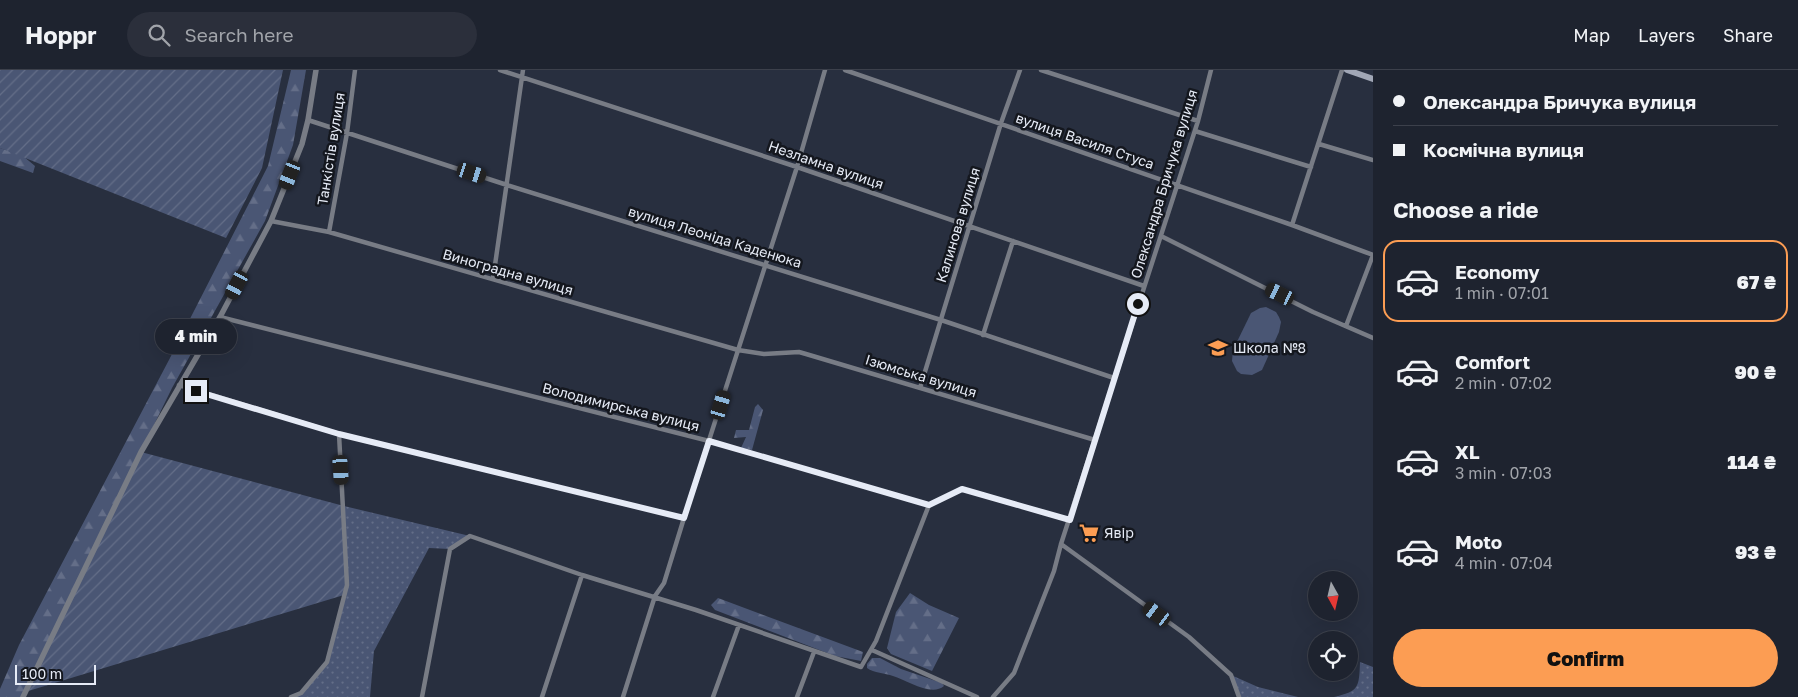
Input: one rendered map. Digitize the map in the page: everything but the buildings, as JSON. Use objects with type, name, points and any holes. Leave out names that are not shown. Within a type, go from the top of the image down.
[{"type":"main road","points":[[1347,70],[1373,79]]},
{"type":"street","points":[[23,697],[141,452],[220,317],[271,221],[302,144],[316,70]]},
{"type":"street","name":"Танкістів вулиця","points":[[329,232],[355,70]]},
{"type":"street","name":"Незламна вулиця","points":[[500,70],[797,167],[1144,286]]},
{"type":"street","points":[[493,279],[523,70]]},
{"type":"street","points":[[623,697],[655,596],[664,583],[797,167],[825,70]]},
{"type":"street","name":"вулиця Василя Стуса","points":[[845,70],[1002,123],[1373,255]]},
{"type":"street","name":"Калинова вулиця","points":[[920,388],[969,226],[1020,70]]},
{"type":"street","points":[[1041,70],[1198,121]]},
{"type":"street","name":"Олександра Бричука вулиця","points":[[993,697],[1014,673],[1054,571],[1114,378],[1195,131],[1211,70]]},
{"type":"street","points":[[1292,225],[1342,70]]},
{"type":"street","name":"вулиця Леоніда Каденюка","points":[[308,120],[507,185],[941,320],[1114,378]]},
{"type":"street","points":[[1195,131],[1311,167]]},
{"type":"street","points":[[1319,144],[1373,160]]},
{"type":"street","name":"Виноградна вулиця","points":[[271,221],[329,232],[738,350]]},
{"type":"street","points":[[1161,236],[1313,312],[1373,338]]},
{"type":"street","points":[[984,335],[1013,241]]},
{"type":"street","points":[[1346,326],[1373,255]]},
{"type":"street","name":"Володимирська вулиця","points":[[220,317],[709,441],[929,505]]},
{"type":"street","name":"Ізюмська вулиця","points":[[738,350],[764,354],[799,352],[1095,440]]},
{"type":"street","points":[[179,386],[339,434],[684,518]]},
{"type":"street","points":[[291,697],[301,693],[327,662],[347,585],[339,434]]},
{"type":"street","points":[[422,697],[450,549],[470,536],[582,575],[655,596],[861,667],[872,650],[929,505],[962,489],[1070,520]]},
{"type":"street","points":[[1061,544],[1189,637],[1231,676],[1240,697]]},
{"type":"street","points":[[542,697],[582,575]]},
{"type":"street","points":[[713,697],[739,625]]},
{"type":"street","points":[[872,650],[977,697]]},
{"type":"street","points":[[797,697],[814,652]]},
{"type":"green space","points":[[0,70],[283,70],[262,168],[226,238],[0,148]]},
{"type":"green space","points":[[291,70],[306,70],[293,145],[265,221],[172,388],[21,697],[0,697],[0,689],[19,645],[170,358],[268,166]]},
{"type":"green space","points":[[0,148],[23,156],[35,166],[33,173],[0,161]]},
{"type":"green space","points":[[1266,307],[1276,312],[1279,317],[1281,322],[1279,332],[1262,370],[1252,375],[1241,374],[1237,371],[1232,361],[1233,350],[1251,313]]},
{"type":"green space","points":[[758,404],[763,410],[752,450],[741,448],[746,437],[734,438],[736,430],[749,430],[755,407]]},
{"type":"green space","points":[[141,452],[344,506],[347,585],[344,595],[25,692]]},
{"type":"green space","points":[[344,506],[470,536],[450,549],[429,548],[374,651],[370,697],[291,697],[301,693],[327,662],[347,585]]},
{"type":"green space","points":[[910,593],[929,605],[959,618],[932,671],[891,654],[887,648],[896,612]]},
{"type":"green space","points":[[718,598],[863,652],[861,661],[835,656],[715,610],[711,605]]},
{"type":"green space","points":[[872,658],[880,658],[901,669],[942,683],[944,686],[933,690],[926,689],[893,676],[873,671],[867,668],[867,664]]},
{"type":"green space","points":[[1360,662],[1373,667],[1373,697],[1334,697],[1348,693],[1356,687],[1359,678]]},
{"type":"green space","points":[[1231,675],[1258,687],[1298,697],[1239,697]]},
{"type":"place","name":"Школа №8","points":[[1218,348]]},
{"type":"place","name":"Явiр","points":[[1089,533]]},
{"type":"route","points":[[196,391],[339,434],[684,518],[709,441],[929,505],[962,489],[1070,520],[1138,304]]}]
